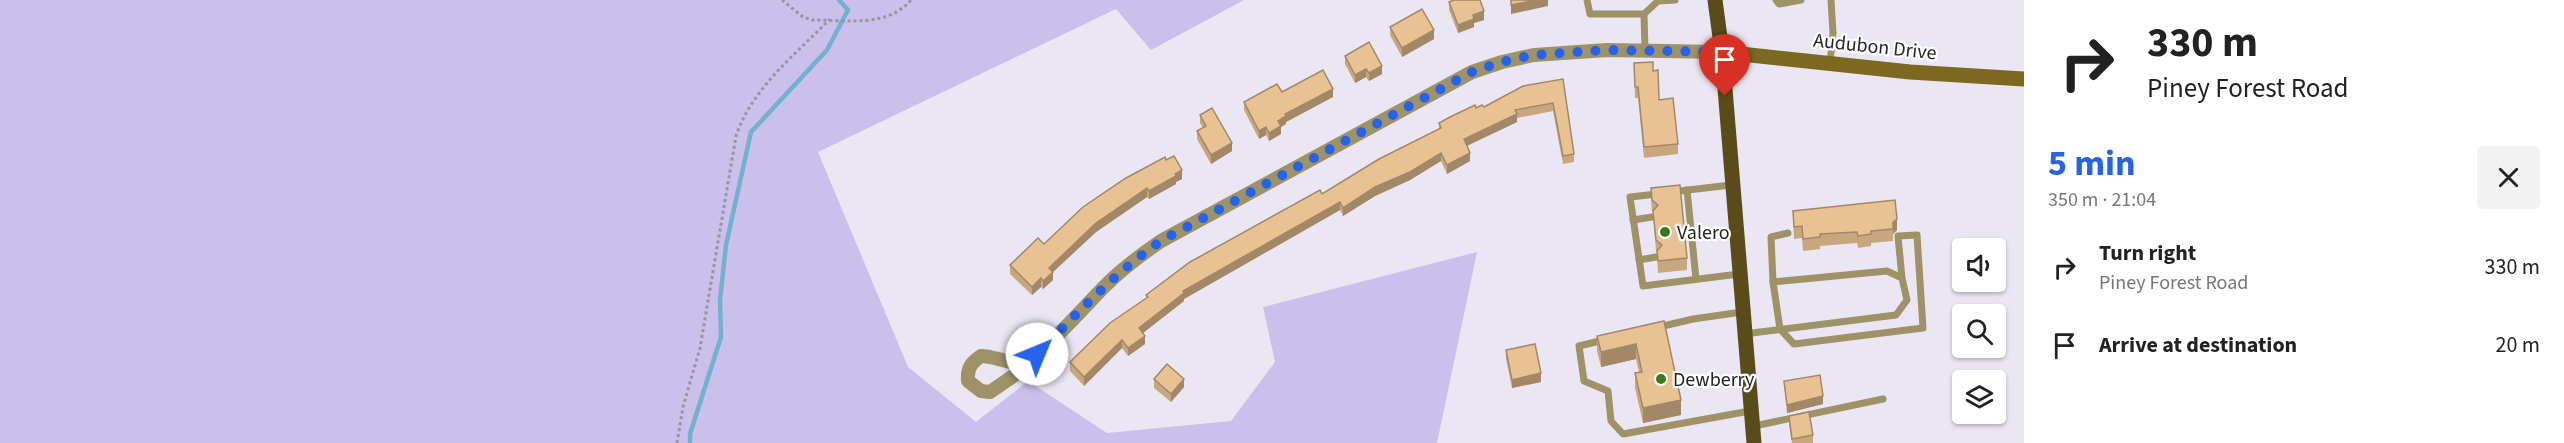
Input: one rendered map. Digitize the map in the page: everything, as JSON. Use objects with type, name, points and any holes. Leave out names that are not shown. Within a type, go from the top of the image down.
[{"type":"main road","points":[[1715,0],[1722,52],[1731,185],[1754,443]]},
{"type":"street","points":[[1028,359],[1037,354],[1108,282],[1133,260],[1161,241],[1472,72],[1533,55],[1645,50],[1722,52]]},
{"type":"street","name":"Audubon Drive","points":[[1722,52],[1910,72],[2024,79]]},
{"type":"lane","points":[[1587,0],[1590,14],[1644,14],[1658,1],[1675,0]]},
{"type":"lane","points":[[1776,0],[1779,4],[1801,0]]},
{"type":"lane","points":[[1830,63],[1833,33],[1831,0]]},
{"type":"lane","points":[[1644,14],[1645,50]]},
{"type":"lane","points":[[1731,185],[1630,197],[1643,286],[1739,274]]},
{"type":"lane","points":[[1687,190],[1685,212],[1689,252],[1696,279]]},
{"type":"lane","points":[[1633,220],[1653,217]]},
{"type":"lane","points":[[1744,333],[1780,329],[1896,315],[1906,300],[1898,236],[1917,235],[1923,328],[1794,344],[1780,329],[1773,282],[1771,237],[1788,233]]},
{"type":"lane","points":[[1639,260],[1656,258]]},
{"type":"lane","points":[[1773,282],[1887,271],[1902,278]]},
{"type":"lane","points":[[1647,330],[1693,319],[1742,312]]},
{"type":"lane","points":[[1613,338],[1579,346],[1584,381],[1608,391],[1611,421],[1623,434],[1751,419],[1883,399]]},
{"type":"path","points":[[782,0],[803,17],[812,20],[877,20],[899,12],[911,0]]},
{"type":"path","points":[[677,443],[683,407],[700,348],[736,136],[742,118],[758,94],[830,19]]},
{"type":"shaded area","points":[[0,0],[1244,0],[1151,50],[1116,9],[818,152],[908,367],[976,422],[1028,381],[1107,433],[1231,421],[1275,362],[1263,307],[1477,252],[1437,443],[0,443]]},
{"type":"building","points":[[1480,0],[1484,11],[1473,15],[1474,19],[1458,25],[1449,2]]},
{"type":"building","points":[[1511,0],[1536,0],[1511,5]]},
{"type":"building","points":[[1422,9],[1434,30],[1402,48],[1390,27]]},
{"type":"building","points":[[1369,42],[1382,66],[1369,73],[1366,69],[1355,75],[1345,56]]},
{"type":"building","points":[[1653,62],[1653,71],[1658,70],[1659,100],[1673,98],[1678,144],[1644,147],[1638,87],[1635,87],[1634,63]]},
{"type":"building","points":[[1323,70],[1333,89],[1285,114],[1286,116],[1278,121],[1281,126],[1269,133],[1266,127],[1259,131],[1244,102],[1277,84],[1282,92]]},
{"type":"building","points":[[1563,79],[1574,154],[1563,156],[1553,103],[1515,110],[1517,114],[1464,139],[1470,153],[1447,165],[1441,153],[1410,172],[1375,187],[1343,208],[1340,202],[1183,291],[1184,293],[1139,328],[1145,336],[1128,348],[1122,340],[1084,377],[1070,362],[1110,323],[1148,297],[1146,295],[1190,262],[1320,190],[1322,194],[1379,159],[1441,128],[1439,123],[1450,117],[1475,105],[1476,108],[1482,105],[1484,107],[1523,86]]},
{"type":"building","points":[[1212,108],[1232,143],[1211,155],[1197,131],[1206,126],[1200,115]]},
{"type":"building","points":[[1174,156],[1182,170],[1175,174],[1176,176],[1149,191],[1147,188],[1096,223],[1049,268],[1053,272],[1043,281],[1041,278],[1032,287],[1010,265],[1038,238],[1044,244],[1083,207],[1126,178],[1165,157],[1166,160]]},
{"type":"building","points":[[1680,185],[1687,258],[1658,261],[1657,251],[1662,245],[1656,240],[1653,211],[1658,205],[1652,200],[1651,188]]},
{"type":"building","points":[[1895,200],[1897,219],[1893,222],[1893,229],[1871,231],[1871,234],[1858,236],[1857,232],[1820,234],[1820,237],[1803,239],[1802,226],[1794,227],[1793,211]]},
{"type":"building","name":"Dewberry","points":[[1664,321],[1681,400],[1643,408],[1635,373],[1642,372],[1636,344],[1601,352],[1597,336]]},
{"type":"building","points":[[1535,344],[1541,373],[1512,380],[1506,350]]},
{"type":"building","points":[[1167,364],[1184,379],[1171,394],[1154,379]]},
{"type":"building","points":[[1820,375],[1823,396],[1787,405],[1784,381]]},
{"type":"building","points":[[1809,412],[1813,435],[1792,439],[1789,416]]},
{"type":"waterway","points":[[690,443],[690,434],[721,337],[720,300],[726,245],[751,132],[827,50],[848,10],[839,0]]},
{"type":"place","name":"Valero","points":[[1665,232]]},
{"type":"place","name":"Dewberry","points":[[1661,379]]},
{"type":"route","points":[[1037,354],[1108,282],[1133,260],[1161,241],[1472,72],[1533,55],[1607,50],[1722,52],[1725,96]]}]
